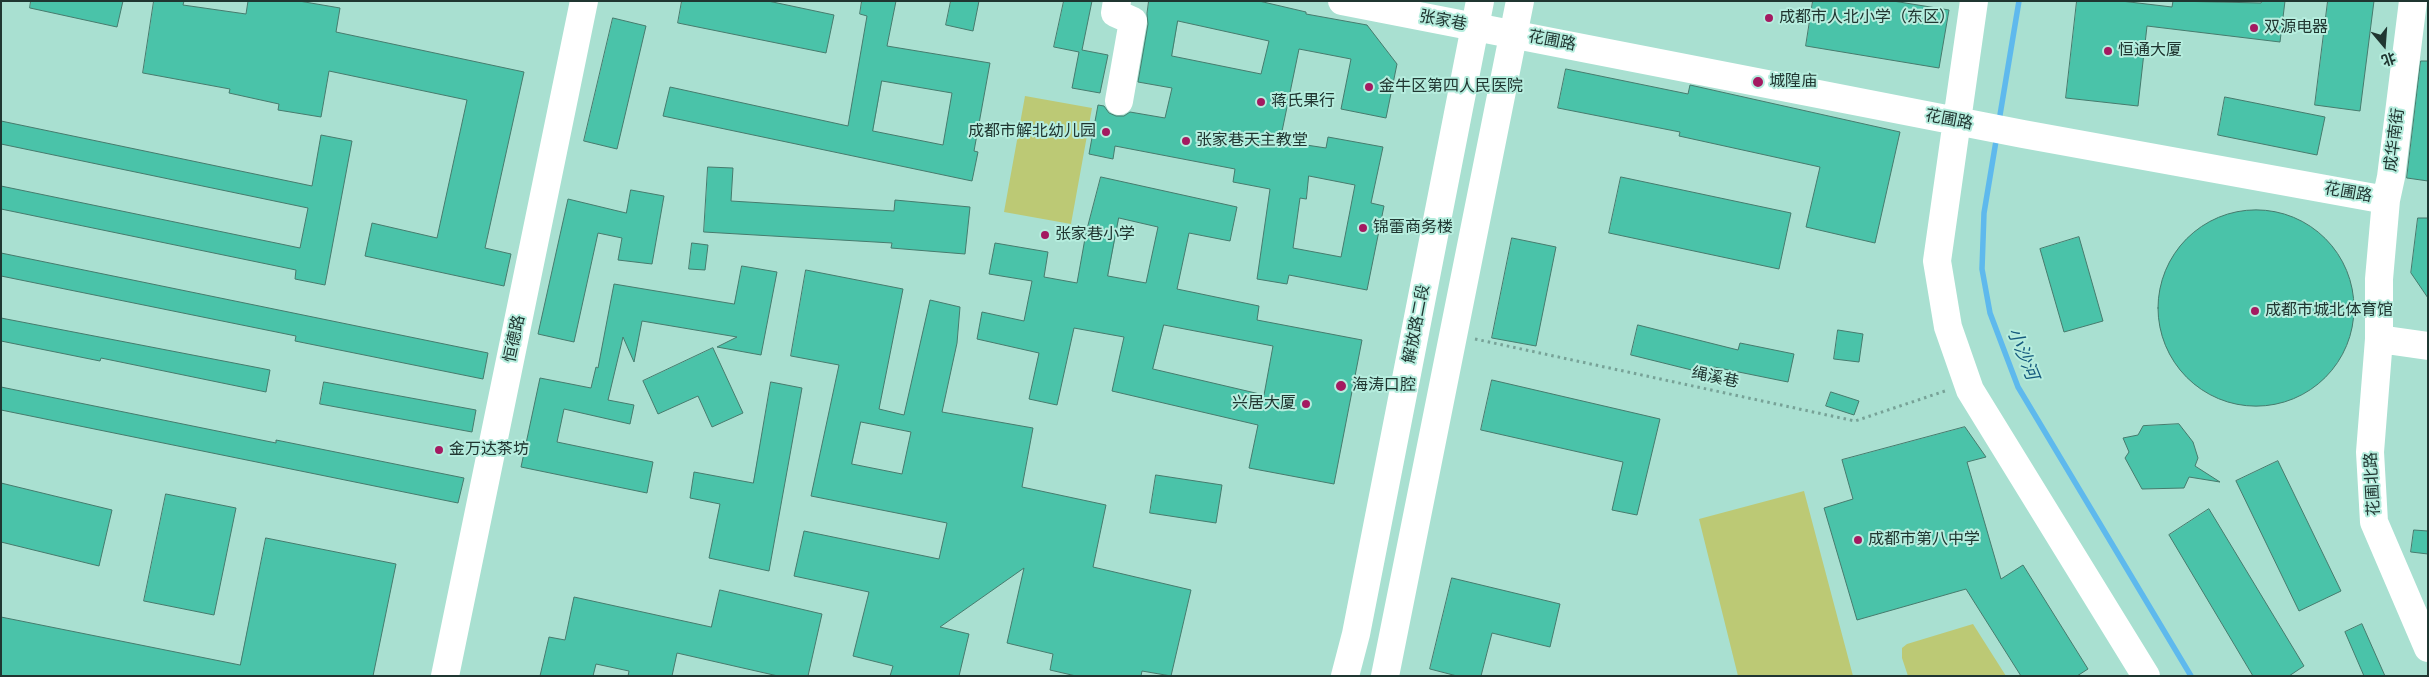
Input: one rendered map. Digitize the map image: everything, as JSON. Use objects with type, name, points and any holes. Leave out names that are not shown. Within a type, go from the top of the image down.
[{"type":"street","name":"恒德路","points":[[445,676],[584,1]]},
{"type":"street","points":[[1117,1],[1115,13],[1133,22],[1119,101]]},
{"type":"street","name":"张家巷","points":[[1342,1],[1514,34]]},
{"type":"street","name":"解放路二段","points":[[1345,676],[1356,634],[1480,1]]},
{"type":"street","points":[[1385,676],[1520,1]]},
{"type":"street","points":[[1974,1],[1966,123],[1938,261],[1948,327],[1967,383],[2146,676]]},
{"type":"street","name":"成华南街","points":[[2379,339],[2379,279],[2386,200],[2391,177],[2413,1]]},
{"type":"street","name":"花圃路","points":[[1514,34],[2023,134],[2386,200]]},
{"type":"street","points":[[2379,339],[2428,346]]},
{"type":"street","name":"花圃北路","points":[[2379,339],[2370,452],[2374,522],[2428,648]]},
{"type":"path","name":"绳溪巷","points":[[1454,334],[1854,421],[1967,383]]},
{"type":"green space","points":[[1025,96],[1092,108],[1071,224],[1004,212]]},
{"type":"green space","points":[[1804,491],[1853,676],[1738,676],[1699,519]]},
{"type":"green space","points":[[1973,624],[2006,676],[1908,676],[1902,658],[1902,648],[1907,644]]},
{"type":"building","points":[[31,1],[123,1],[117,27],[30,8]]},
{"type":"building","points":[[154,1],[184,1],[183,5],[246,14],[248,1],[299,1],[340,8],[336,32],[524,72],[485,248],[511,254],[504,286],[365,256],[372,223],[437,238],[467,100],[329,71],[321,117],[278,110],[279,104],[229,93],[230,89],[143,73]]},
{"type":"building","points":[[682,1],[768,1],[834,15],[826,53],[678,23]]},
{"type":"building","points":[[862,1],[896,1],[887,46],[990,63],[974,151],[978,152],[972,181],[663,116],[670,87],[848,126],[867,16],[860,14]],"holes":[[[882,81],[952,93],[943,145],[873,131]]]},
{"type":"building","points":[[951,1],[979,1],[973,31],[946,25]]},
{"type":"building","points":[[1064,1],[1092,1],[1082,50],[1108,55],[1100,93],[1072,88],[1079,52],[1054,47]]},
{"type":"building","points":[[1149,1],[1259,1],[1306,12],[1306,14],[1367,25],[1397,64],[1386,118],[1341,109],[1351,59],[1299,49],[1280,141],[1326,148],[1328,137],[1383,147],[1371,203],[1384,206],[1367,290],[1289,275],[1287,284],[1257,279],[1270,189],[1233,182],[1235,169],[1115,146],[1113,159],[1089,154],[1098,105],[1104,106],[1109,113],[1116,116],[1124,116],[1130,112],[1165,118],[1172,88],[1138,82],[1148,24]],"holes":[[[1178,21],[1269,41],[1261,74],[1172,56]],[[1309,176],[1355,185],[1341,257],[1293,248],[1300,198],[1306,199]]]},
{"type":"building","points":[[1813,1],[1893,1],[1949,10],[1939,68],[1806,46]]},
{"type":"building","name":"恒通大厦","points":[[2077,1],[2121,1],[2172,7],[2173,1],[2261,3],[2262,1],[2285,1],[2280,42],[2147,26],[2138,106],[2066,98]]},
{"type":"building","points":[[2328,1],[2374,1],[2360,111],[2315,105]]},
{"type":"building","points":[[613,18],[646,26],[617,149],[584,141]]},
{"type":"building","points":[[2421,61],[2428,61],[2428,181],[2407,178]]},
{"type":"building","points":[[1566,69],[1688,94],[1690,85],[1900,132],[1875,243],[1806,227],[1820,167],[1679,136],[1680,132],[1558,108]]},
{"type":"building","points":[[2225,97],[2325,117],[2317,155],[2218,135]]},
{"type":"building","points":[[1,121],[312,186],[321,135],[352,141],[325,285],[295,279],[296,270],[1,209],[1,186],[300,248],[308,208],[1,144]]},
{"type":"building","points":[[708,167],[733,168],[731,201],[894,211],[895,200],[970,207],[965,254],[891,248],[892,243],[704,232]]},
{"type":"building","points":[[1101,177],[1237,207],[1230,241],[1189,233],[1177,289],[1259,306],[1257,320],[1362,340],[1334,484],[1249,468],[1258,425],[1112,391],[1124,337],[1074,328],[1057,405],[1029,399],[1039,353],[977,339],[982,312],[1024,321],[1032,281],[989,274],[995,243],[1048,252],[1044,277],[1077,283],[1086,233]],"holes":[[[1119,218],[1158,227],[1146,283],[1108,276]],[[1164,325],[1273,346],[1264,395],[1153,369]]]},
{"type":"building","points":[[1621,177],[1791,213],[1779,269],[1609,233]]},
{"type":"building","points":[[631,190],[664,196],[652,264],[618,260],[622,238],[598,233],[574,342],[538,334],[568,199],[626,213]]},
{"type":"building","name":"成都市城北体育馆","points":[[2246,210],[2266,210],[2302,221],[2311,226],[2332,246],[2347,270],[2354,298],[2354,318],[2347,346],[2338,363],[2318,384],[2294,399],[2266,406],[2246,406],[2218,399],[2201,390],[2174,363],[2162,336],[2158,318],[2158,298],[2165,270],[2174,253],[2201,226],[2228,214]]},
{"type":"building","points":[[2418,218],[2428,218],[2428,298],[2411,273]]},
{"type":"building","points":[[2079,237],[2103,321],[2064,332],[2040,249]]},
{"type":"building","points":[[1512,238],[1556,247],[1536,346],[1492,338]]},
{"type":"building","points":[[692,243],[708,245],[705,270],[689,269]]},
{"type":"building","points":[[1,253],[488,353],[483,379],[295,341],[296,336],[1,276]]},
{"type":"building","points":[[742,266],[777,272],[761,355],[717,347],[737,337],[642,321],[634,362],[623,337],[608,400],[634,405],[630,424],[564,409],[557,442],[653,462],[647,493],[521,467],[540,378],[591,388],[596,367],[598,368],[614,284],[734,304]]},
{"type":"building","points":[[806,270],[903,289],[879,409],[904,415],[930,300],[960,307],[957,343],[942,412],[1033,428],[1022,487],[1106,505],[1093,567],[1191,590],[1171,676],[1142,671],[1141,676],[1076,676],[1050,670],[1053,654],[1007,643],[1024,568],[940,627],[969,634],[959,676],[890,676],[893,666],[853,656],[869,592],[794,576],[804,531],[939,559],[947,523],[811,496],[839,365],[791,356]],"holes":[[[861,422],[911,432],[902,474],[852,464]]]},
{"type":"building","points":[[1,318],[270,370],[266,392],[101,358],[100,361],[1,341]]},
{"type":"building","points":[[1638,325],[1738,350],[1740,343],[1794,354],[1788,382],[1714,367],[1712,375],[1631,355]]},
{"type":"building","points":[[1838,330],[1863,334],[1859,362],[1834,359]]},
{"type":"building","points":[[713,348],[743,413],[712,427],[698,396],[658,414],[643,381]]},
{"type":"building","points":[[1492,380],[1660,419],[1637,515],[1612,510],[1623,462],[1481,430]]},
{"type":"building","points":[[324,382],[476,410],[472,432],[320,404]]},
{"type":"building","points":[[771,382],[802,388],[769,571],[709,558],[720,504],[690,498],[694,472],[753,483]]},
{"type":"building","points":[[1,387],[276,443],[276,440],[464,478],[458,503],[1,410]]},
{"type":"building","points":[[1831,392],[1859,401],[1854,415],[1826,406]]},
{"type":"building","points":[[2179,424],[2193,442],[2198,458],[2195,466],[2220,482],[2189,477],[2184,488],[2142,489],[2125,458],[2129,452],[2123,438],[2138,435],[2143,426]]},
{"type":"building","points":[[1965,427],[1986,457],[1967,462],[2001,579],[2023,565],[2088,669],[2077,676],[2021,676],[1966,589],[1857,620],[1824,508],[1853,499],[1842,460]]},
{"type":"building","points":[[2278,461],[2341,591],[2299,611],[2236,481]]},
{"type":"building","points":[[1156,475],[1222,485],[1216,523],[1150,513]]},
{"type":"building","points":[[1,483],[112,510],[99,566],[1,542]]},
{"type":"building","points":[[166,494],[236,508],[214,615],[144,601]]},
{"type":"building","points":[[2209,509],[2304,666],[2289,676],[2253,676],[2169,535]]},
{"type":"building","points":[[2414,530],[2428,531],[2428,554],[2411,552]]},
{"type":"building","points":[[266,538],[396,564],[373,676],[1,676],[1,617],[240,665]]},
{"type":"building","points":[[1452,578],[1560,604],[1550,647],[1492,633],[1481,676],[1457,676],[1430,669]]},
{"type":"building","points":[[720,590],[822,614],[808,676],[778,676],[677,653],[672,676],[628,676],[629,671],[596,664],[593,676],[540,676],[549,637],[565,640],[574,597],[711,627]]},
{"type":"building","points":[[2362,624],[2385,676],[2364,676],[2345,632]]},
{"type":"waterway","name":"小沙河","points":[[1999,121],[2019,1]]},
{"type":"waterway","name":"小沙河","points":[[1997,135],[1984,213],[1982,269],[1990,313],[2018,387],[2191,676]]},
{"type":"place","name":"成都市人北小学（东区）","points":[[1769,18]]},
{"type":"place","name":"双源电器","points":[[2254,28]]},
{"type":"place","name":"恒通大厦","points":[[2108,51]]},
{"type":"place","name":"城隍庙","points":[[1758,82]]},
{"type":"place","name":"金牛区第四人民医院","points":[[1369,87]]},
{"type":"place","name":"蒋氏果行","points":[[1261,102]]},
{"type":"place","name":"成都市解北幼儿园","points":[[1106,132]]},
{"type":"place","name":"张家巷天主教堂","points":[[1186,141]]},
{"type":"place","name":"锦蕾商务楼","points":[[1363,228]]},
{"type":"place","name":"张家巷小学","points":[[1045,235]]},
{"type":"place","name":"成都市城北体育馆","points":[[2255,311]]},
{"type":"place","name":"海涛口腔","points":[[1341,386]]},
{"type":"place","name":"兴居大厦","points":[[1306,404]]},
{"type":"place","name":"金万达茶坊","points":[[439,450]]},
{"type":"place","name":"成都市第八中学","points":[[1858,540]]}]
